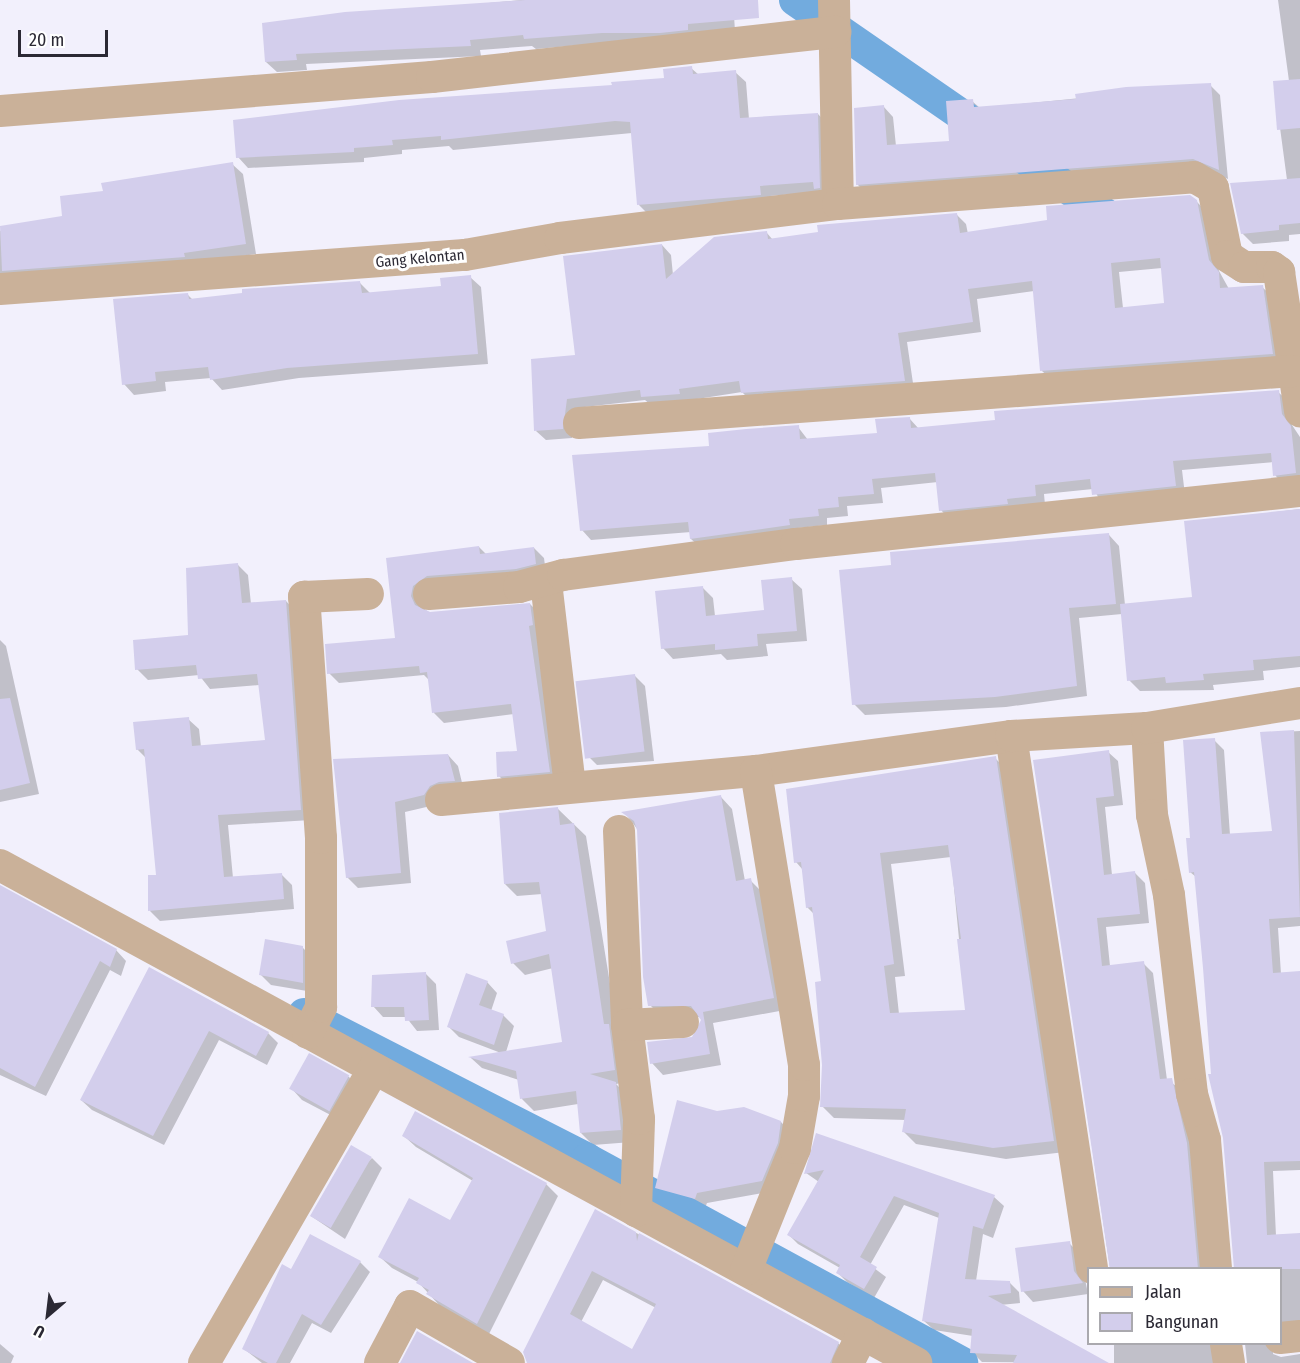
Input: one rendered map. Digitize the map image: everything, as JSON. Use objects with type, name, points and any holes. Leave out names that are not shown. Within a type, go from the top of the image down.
[{"type":"street","points":[[834,0],[838,204]]},
{"type":"street","points":[[0,111],[432,77],[835,32]]},
{"type":"street","name":"Gang Kelontan","points":[[0,289],[465,255],[560,238],[838,204],[1204,180],[1216,196],[1227,256],[1244,267],[1272,267],[1279,272],[1293,370]]},
{"type":"street","points":[[579,423],[1293,370],[1300,411]]},
{"type":"street","points":[[429,594],[546,582],[563,575],[796,544],[1300,491]]},
{"type":"street","points":[[546,582],[570,786]]},
{"type":"street","points":[[308,1033],[321,1007],[321,838],[304,597],[368,594]]},
{"type":"street","points":[[441,800],[570,786],[756,771],[1011,736],[1147,728],[1300,704]]},
{"type":"street","points":[[1147,728],[1152,815],[1169,895],[1192,1094],[1205,1140],[1216,1267]]},
{"type":"street","points":[[1011,736],[1092,1267]]},
{"type":"street","points":[[750,1261],[797,1142],[804,1065],[756,771]]},
{"type":"street","points":[[619,831],[627,1025],[639,1119],[636,1211]]},
{"type":"street","points":[[0,865],[636,1211],[750,1261],[863,1334],[916,1363]]},
{"type":"street","points":[[627,1025],[683,1022]]},
{"type":"street","points":[[204,1363],[374,1069]]},
{"type":"street","points":[[380,1363],[410,1306],[509,1363]]},
{"type":"street","points":[[848,1363],[863,1334]]},
{"type":"street","points":[[1282,1338],[1300,1336]]},
{"type":"street","points":[[1226,1345],[1229,1363]]},
{"type":"building","points":[[525,0],[758,0],[759,18],[688,24],[688,30],[660,33],[602,33],[524,39],[523,35],[470,40],[471,46],[296,54],[297,60],[265,62],[262,23],[345,12]]},
{"type":"building","points":[[692,66],[693,74],[736,70],[740,118],[818,113],[820,188],[814,189],[813,182],[760,186],[761,195],[637,205],[630,122],[615,121],[441,140],[441,136],[392,140],[393,145],[354,148],[354,152],[236,158],[233,120],[399,100],[612,85],[611,82],[664,78],[663,69]]},
{"type":"building","points":[[1300,79],[1300,128],[1277,130],[1273,81]]},
{"type":"building","points":[[1211,83],[1219,170],[1193,159],[856,185],[854,108],[884,105],[887,145],[949,141],[946,101],[973,99],[974,107],[1076,99],[1075,94],[1126,87]]},
{"type":"building","points":[[233,162],[246,244],[184,253],[185,257],[2,271],[0,226],[62,216],[60,196],[103,191],[101,183]]},
{"type":"building","points":[[1300,178],[1300,223],[1279,225],[1279,230],[1241,234],[1230,183]]},
{"type":"building","points":[[1190,195],[1197,200],[1209,260],[1219,272],[1220,288],[1263,285],[1273,354],[1040,371],[1032,281],[968,289],[973,322],[898,333],[905,381],[741,393],[739,381],[679,389],[680,394],[641,397],[640,390],[567,399],[563,429],[534,431],[531,359],[575,355],[563,256],[662,244],[666,279],[714,237],[767,231],[768,239],[818,232],[817,225],[957,213],[960,233],[1047,220],[1046,206]],"holes":[[[1160,258],[1164,303],[1115,308],[1111,263]]]},
{"type":"building","points":[[471,275],[478,354],[287,368],[210,380],[208,367],[155,372],[156,381],[122,385],[113,299],[188,293],[189,299],[242,293],[242,289],[360,281],[362,293],[441,286],[440,278]]},
{"type":"building","points":[[1279,390],[1282,414],[1291,426],[1296,473],[1273,476],[1271,453],[1173,461],[1176,486],[1092,495],[1090,479],[1035,485],[1036,496],[1007,499],[1008,504],[939,511],[935,473],[872,479],[874,494],[838,497],[839,507],[818,509],[819,516],[789,519],[790,525],[690,539],[688,522],[580,531],[572,455],[709,446],[708,433],[746,429],[799,425],[800,439],[877,433],[875,419],[910,417],[911,428],[995,420],[994,411]]},
{"type":"building","points":[[1300,509],[1300,656],[1253,660],[1254,670],[1203,674],[1204,680],[1166,683],[1165,677],[1127,681],[1120,604],[1192,597],[1184,521]]},
{"type":"building","points":[[1109,533],[1116,604],[1069,608],[1077,686],[995,697],[852,705],[839,570],[891,565],[890,552]]},
{"type":"building","points":[[479,546],[480,554],[534,547],[536,564],[516,569],[427,576],[413,586],[411,596],[415,605],[430,612],[530,603],[533,625],[529,626],[550,772],[497,777],[496,752],[517,751],[511,704],[432,713],[427,672],[420,673],[419,666],[327,674],[325,644],[395,638],[386,558]]},
{"type":"building","points":[[238,563],[242,603],[286,600],[301,810],[218,815],[224,877],[282,873],[284,899],[148,911],[148,875],[156,875],[144,749],[136,750],[133,722],[189,717],[192,746],[265,740],[257,674],[198,679],[196,665],[135,670],[133,640],[188,635],[186,568]]},
{"type":"building","points":[[792,577],[797,631],[757,634],[758,646],[715,650],[715,644],[661,649],[655,591],[703,586],[706,616],[764,610],[761,580]]},
{"type":"building","points":[[635,674],[645,751],[585,759],[575,681]]},
{"type":"building","points":[[10,698],[30,783],[0,790],[0,699]]},
{"type":"building","points":[[1294,730],[1300,917],[1269,919],[1273,973],[1300,971],[1300,1161],[1264,1162],[1267,1235],[1300,1233],[1300,1269],[1234,1267],[1223,1138],[1208,1074],[1211,1074],[1203,968],[1194,872],[1189,873],[1186,838],[1190,838],[1183,740],[1215,738],[1222,834],[1272,831],[1260,732]]},
{"type":"building","points":[[1109,750],[1114,796],[1096,798],[1104,875],[1135,871],[1140,914],[1097,918],[1102,966],[1144,961],[1160,1079],[1172,1078],[1187,1143],[1198,1267],[1110,1267],[1033,760]]},
{"type":"building","points":[[448,754],[455,781],[439,782],[430,786],[424,795],[395,802],[401,873],[346,878],[333,759]]},
{"type":"building","points":[[996,756],[1054,1141],[993,1148],[902,1132],[906,1109],[820,1107],[822,1065],[815,982],[821,981],[812,907],[806,908],[801,862],[794,863],[786,789]],"holes":[[[948,845],[961,939],[957,939],[965,1010],[890,1013],[884,966],[894,964],[880,853]]]},
{"type":"building","points":[[721,795],[736,881],[751,878],[774,998],[703,1012],[710,1054],[650,1064],[647,1042],[692,1037],[701,1020],[691,1006],[648,1006],[643,977],[637,830],[634,821],[621,812]]},
{"type":"building","points":[[558,807],[560,825],[574,823],[604,1024],[609,1024],[615,1070],[590,1074],[616,1082],[621,1130],[580,1133],[576,1091],[520,1099],[516,1071],[468,1057],[562,1042],[549,954],[511,964],[506,941],[546,931],[539,882],[504,884],[499,813]]},
{"type":"building","points":[[0,885],[117,949],[110,967],[100,961],[35,1087],[0,1068]]},
{"type":"building","points":[[265,939],[303,946],[303,983],[259,975]]},
{"type":"building","points":[[149,967],[269,1032],[256,1056],[209,1031],[153,1136],[80,1100]]},
{"type":"building","points":[[426,972],[429,1020],[405,1021],[404,1007],[371,1007],[372,975]]},
{"type":"building","points":[[466,973],[488,981],[479,1005],[504,1014],[494,1045],[447,1027]]},
{"type":"building","points":[[309,1053],[349,1075],[329,1111],[289,1089]]},
{"type":"building","points":[[677,1100],[717,1111],[744,1107],[781,1121],[778,1143],[762,1181],[697,1193],[695,1199],[655,1188]]},
{"type":"building","points":[[415,1111],[547,1183],[477,1324],[426,1294],[429,1290],[416,1283],[419,1278],[378,1257],[409,1198],[450,1220],[473,1178],[402,1136]]},
{"type":"building","points":[[816,1133],[995,1195],[983,1229],[973,1226],[965,1279],[1010,1281],[1011,1293],[988,1296],[1109,1363],[1013,1363],[1017,1355],[970,1353],[972,1329],[922,1321],[939,1213],[894,1196],[860,1257],[877,1267],[864,1289],[836,1273],[840,1265],[787,1235],[824,1170],[804,1174]]},
{"type":"building","points":[[351,1145],[372,1157],[331,1228],[310,1216]]},
{"type":"building","points":[[595,1209],[636,1232],[637,1241],[639,1233],[839,1342],[830,1363],[527,1363],[523,1352]],"holes":[[[592,1271],[656,1304],[632,1349],[570,1314]]]},
{"type":"building","points":[[310,1234],[361,1261],[321,1325],[302,1314],[276,1363],[268,1363],[242,1349],[282,1264],[291,1269]]},
{"type":"building","points":[[1070,1241],[1074,1271],[1083,1283],[1021,1292],[1015,1248]]},
{"type":"building","points":[[417,1331],[473,1363],[400,1363]]},
{"type":"waterway","points":[[795,0],[1123,226]]},
{"type":"waterway","points":[[304,1014],[587,1159],[962,1363]]}]
